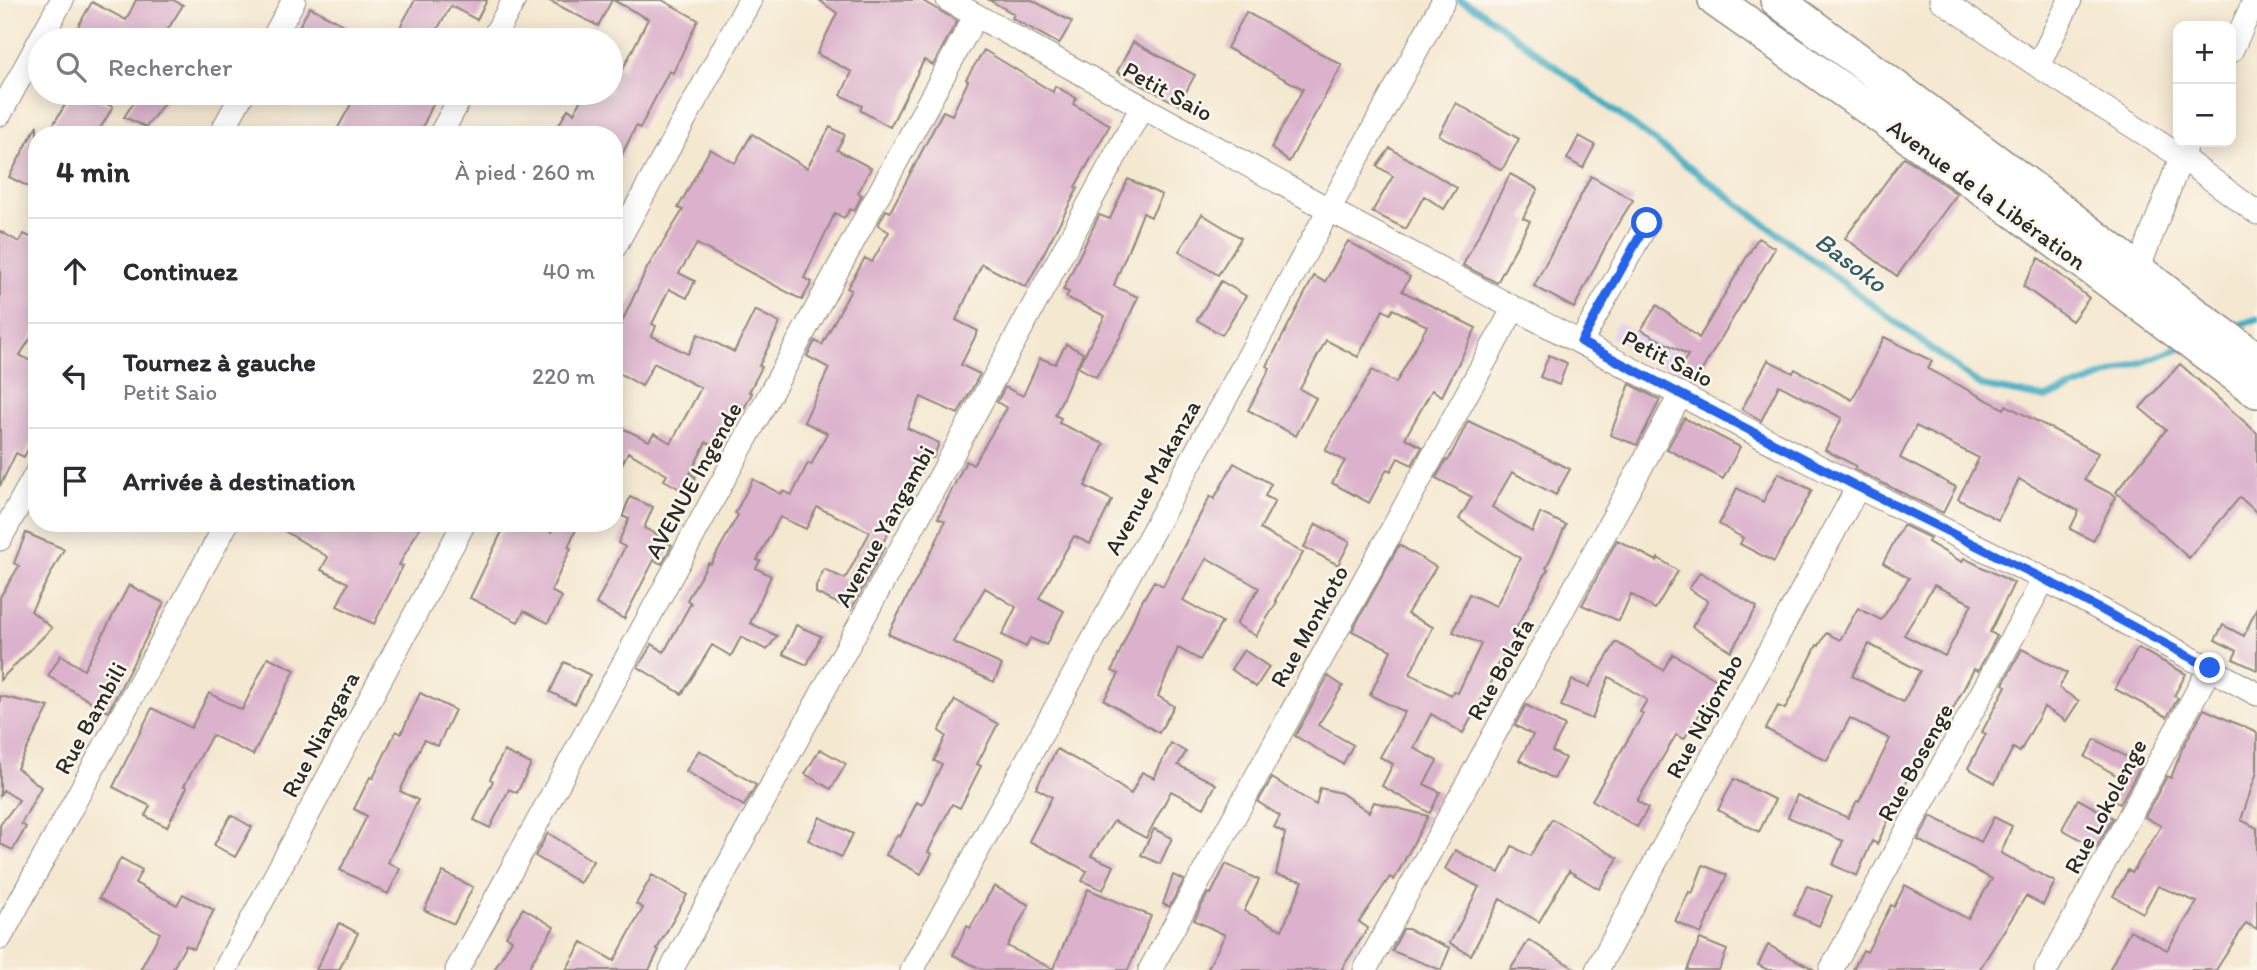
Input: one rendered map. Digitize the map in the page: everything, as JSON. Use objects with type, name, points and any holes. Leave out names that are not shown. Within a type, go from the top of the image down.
[{"type":"highway","name":"Avenue de la Libération","points":[[1715,0],[2017,213],[2185,322],[2251,370]]},
{"type":"highway","name":"Avenue de la Libération","points":[[1777,0],[2138,270],[2185,322]]},
{"type":"street","points":[[47,28],[62,0]]},
{"type":"street","points":[[279,28],[294,0]]},
{"type":"street","points":[[499,28],[514,0]]},
{"type":"street","points":[[623,232],[750,0]]},
{"type":"street","name":"Petit Saio","points":[[948,0],[1514,308],[1858,487],[2044,579],[2257,694]]},
{"type":"street","points":[[1941,0],[2038,66],[2183,149],[2257,213]]},
{"type":"street","points":[[2038,66],[2070,0]]},
{"type":"street","points":[[2236,40],[2255,0]]},
{"type":"street","name":"Avenue Makanza","points":[[912,970],[1441,5]]},
{"type":"street","name":"AVENUE Ingende","points":[[457,970],[976,15]]},
{"type":"street","points":[[0,114],[28,62]]},
{"type":"street","points":[[225,126],[236,105]]},
{"type":"street","points":[[445,126],[456,105]]},
{"type":"street","name":"Avenue Yangambi","points":[[671,970],[1142,107]]},
{"type":"street","points":[[2138,270],[2183,149]]},
{"type":"street","points":[[1581,342],[1647,223]]},
{"type":"street","name":"Rue Monkoto","points":[[1150,970],[1514,308]]},
{"type":"street","name":"Rue Bolafa","points":[[1365,970],[1681,394]]},
{"type":"street","name":"Rue Ndjombo","points":[[1597,970],[1858,487]]},
{"type":"street","points":[[0,540],[28,489]]},
{"type":"street","name":"Rue Bambili","points":[[0,938],[222,532]]},
{"type":"street","name":"Rue Niangara","points":[[225,970],[459,532]]},
{"type":"street","name":"Rue Bosenge","points":[[1831,970],[2044,579]]},
{"type":"street","name":"Rue Lokolenge","points":[[2046,970],[2210,668]]},
{"type":"shaded area","points":[[1617,322],[1682,354],[1674,371],[1611,337]]},
{"type":"building","points":[[136,0],[173,0],[183,5],[169,28],[77,28],[92,2],[126,20]]},
{"type":"building","points":[[415,0],[487,0],[477,20],[451,6],[438,28],[400,28]]},
{"type":"building","points":[[548,0],[612,0],[598,26]]},
{"type":"building","points":[[613,0],[662,0],[698,20],[673,73],[669,71],[640,128],[636,126],[623,153],[623,126],[558,126],[568,109],[574,113],[578,105],[623,105],[623,69],[648,19]]},
{"type":"building","points":[[819,0],[921,0],[957,21],[933,65],[924,60],[890,127],[860,110],[862,106],[841,95],[852,72],[817,54],[837,13]]},
{"type":"building","points":[[989,0],[1032,0],[1072,22],[1059,44],[1012,18],[1014,14]]},
{"type":"building","points":[[310,7],[349,28],[298,28]]},
{"type":"building","points":[[1246,12],[1342,65],[1289,162],[1271,148],[1303,89],[1227,48]]},
{"type":"building","points":[[1133,42],[1195,75],[1179,105],[1117,72]]},
{"type":"building","points":[[984,50],[1053,92],[1055,86],[1076,98],[1073,104],[1110,125],[1075,187],[1078,188],[1026,287],[982,264],[956,320],[978,331],[961,365],[980,374],[958,414],[921,397],[907,428],[939,443],[933,458],[928,456],[911,497],[909,496],[882,544],[885,547],[851,610],[816,593],[816,586],[824,569],[845,579],[870,532],[817,507],[806,529],[780,517],[757,560],[760,561],[756,568],[771,576],[750,623],[777,636],[767,650],[741,637],[731,656],[712,645],[682,694],[638,667],[652,644],[664,652],[691,603],[687,600],[738,515],[735,513],[753,479],[781,494],[783,491],[792,495],[808,463],[811,465],[827,433],[804,422],[829,368],[807,356],[815,341],[822,345],[851,290],[847,288],[865,258],[872,262],[889,232],[878,225],[886,210],[890,212],[943,111],[952,115],[968,81],[966,79]]},
{"type":"building","points":[[1456,103],[1519,139],[1502,170],[1439,135]]},
{"type":"building","points":[[65,105],[113,107],[101,126],[52,126]]},
{"type":"building","points":[[132,105],[162,105],[147,126],[124,117]]},
{"type":"building","points":[[350,105],[433,105],[423,126],[339,126]]},
{"type":"building","points":[[830,127],[845,135],[837,150],[871,168],[858,193],[862,195],[854,211],[850,209],[844,218],[835,213],[804,278],[812,282],[802,300],[697,244],[679,273],[695,281],[687,298],[669,289],[652,324],[656,326],[652,336],[688,354],[698,334],[734,352],[755,310],[780,323],[759,366],[762,367],[749,392],[752,393],[720,449],[706,442],[690,474],[696,477],[687,493],[664,480],[667,475],[628,452],[623,462],[623,428],[649,441],[654,433],[671,443],[701,388],[654,363],[642,386],[623,375],[623,320],[647,268],[683,210],[678,208],[710,149],[735,163],[752,134],[807,168]]},
{"type":"building","points":[[1579,136],[1595,145],[1583,168],[1567,159]]},
{"type":"building","points":[[28,142],[28,186],[9,177]]},
{"type":"building","points":[[1390,148],[1457,188],[1444,209],[1424,196],[1406,229],[1372,212],[1393,176],[1377,166]]},
{"type":"building","points":[[1904,157],[1957,194],[1897,276],[1845,238]]},
{"type":"building","points":[[1510,174],[1538,189],[1523,218],[1530,221],[1497,283],[1463,265]]},
{"type":"building","points":[[1591,176],[1633,200],[1614,230],[1574,308],[1534,286]]},
{"type":"building","points":[[1128,179],[1162,195],[1151,217],[1143,213],[1116,280],[1114,286],[1138,297],[1120,337],[1096,377],[1078,367],[1105,316],[1066,297],[1069,292],[1063,290],[1099,215],[1110,219]]},
{"type":"building","points":[[1202,214],[1241,238],[1218,275],[1179,251]]},
{"type":"building","points":[[0,231],[19,242],[24,234],[28,236],[28,342],[20,355],[28,360],[28,449],[24,457],[16,453],[0,486]]},
{"type":"building","points":[[1758,238],[1775,248],[1696,380],[1679,370],[1688,355],[1641,330],[1657,305],[1699,338]]},
{"type":"building","points":[[1348,241],[1410,277],[1402,291],[1476,328],[1442,396],[1432,390],[1405,438],[1422,447],[1412,465],[1398,458],[1391,471],[1387,469],[1369,503],[1332,483],[1345,461],[1325,450],[1372,370],[1396,383],[1427,326],[1393,309],[1390,314],[1383,310],[1358,357],[1326,340],[1300,389],[1316,398],[1296,436],[1248,410],[1270,368],[1267,366],[1314,276],[1325,282]]},
{"type":"building","points":[[2039,258],[2089,298],[2072,321],[2023,286]]},
{"type":"building","points":[[1221,281],[1246,296],[1222,335],[1197,320]]},
{"type":"building","points":[[1884,337],[1932,361],[1928,369],[2004,409],[2006,405],[2098,453],[2084,480],[2116,496],[2093,541],[2070,529],[2079,511],[2019,479],[1998,520],[1958,499],[1979,458],[1916,426],[1900,458],[1956,487],[1943,513],[1854,469],[1856,466],[1825,450],[1842,418],[1779,385],[1761,421],[1742,409],[1768,360],[1793,373],[1795,369],[1852,400]]},
{"type":"building","points":[[1066,344],[1083,353],[1055,415],[1061,418],[1059,423],[1104,444],[1085,486],[1112,500],[1090,544],[1074,536],[1039,598],[1064,611],[1046,645],[1030,638],[1026,647],[1002,635],[1016,607],[985,588],[953,642],[1002,665],[994,682],[888,634],[936,542],[945,521],[938,518],[966,461],[973,465],[1007,408],[997,402],[1005,387],[1023,396],[1040,358],[1055,364]]},
{"type":"building","points":[[1549,355],[1567,363],[1559,385],[1540,377]]},
{"type":"building","points":[[2180,364],[2257,433],[2257,513],[2240,497],[2189,558],[2116,492],[2166,430],[2140,408]]},
{"type":"building","points":[[1630,384],[1660,400],[1637,445],[1610,435]]},
{"type":"building","points":[[1684,418],[1740,447],[1723,479],[1667,449]]},
{"type":"building","points":[[1468,421],[1570,469],[1556,495],[1512,472],[1492,507],[1532,532],[1540,513],[1566,525],[1546,568],[1548,569],[1515,631],[1518,632],[1492,673],[1496,674],[1463,733],[1431,714],[1414,748],[1437,761],[1424,784],[1440,792],[1430,813],[1382,786],[1393,764],[1380,757],[1405,712],[1370,695],[1391,650],[1352,631],[1399,545],[1436,567],[1407,614],[1433,627],[1410,674],[1451,695],[1453,691],[1458,693],[1481,644],[1453,632],[1469,594],[1496,606],[1520,558],[1459,519],[1472,497],[1436,478],[1446,460],[1448,461]]},
{"type":"building","points":[[1234,463],[1271,484],[1265,496],[1275,501],[1260,529],[1303,553],[1256,636],[1236,624],[1259,588],[1207,558],[1183,600],[1222,622],[1200,660],[1178,648],[1158,696],[1174,706],[1159,733],[1104,700],[1119,674],[1112,671],[1138,608],[1154,581],[1163,586],[1210,496],[1214,499]]},
{"type":"building","points":[[1778,473],[1812,490],[1774,562],[1740,544],[1743,538],[1719,524],[1737,488],[1763,502]]},
{"type":"building","points":[[630,497],[653,507],[644,528],[669,540],[668,543],[672,545],[662,564],[654,560],[624,619],[596,604],[625,547],[618,543],[629,519],[623,514]]},
{"type":"building","points":[[1316,524],[1350,542],[1338,565],[1304,547]]},
{"type":"building","points":[[1903,525],[1930,538],[1928,542],[1962,562],[1964,558],[2014,583],[1990,632],[1997,636],[1978,671],[1974,669],[1927,758],[1920,754],[1877,844],[1872,841],[1857,876],[1833,865],[1843,841],[1788,817],[1797,795],[1848,818],[1857,801],[1859,802],[1890,739],[1850,718],[1827,761],[1766,729],[1778,706],[1785,709],[1817,645],[1819,646],[1826,633],[1840,640],[1858,608],[1881,620],[1909,578],[1883,563]],"holes":[[[1934,585],[1972,604],[1945,656],[1904,635]],[[1869,644],[1920,671],[1903,702],[1852,676]]]},
{"type":"building","points":[[286,532],[417,532],[399,565],[403,566],[374,624],[337,606],[348,583],[321,570],[328,557]]},
{"type":"building","points":[[502,532],[575,532],[568,547],[571,548],[551,591],[562,597],[548,623],[524,611],[518,622],[470,598]]},
{"type":"building","points":[[26,533],[64,549],[31,611],[52,628],[0,680],[0,597],[19,566],[14,563]]},
{"type":"building","points":[[1617,540],[1657,561],[1658,558],[1678,571],[1655,609],[1631,594],[1619,621],[1582,605]]},
{"type":"building","points":[[1700,572],[1757,607],[1731,651],[1692,627],[1708,601],[1689,589]]},
{"type":"building","points":[[129,585],[164,603],[108,712],[48,676],[61,655],[84,670]]},
{"type":"building","points":[[2257,607],[2257,670],[2233,659],[2237,651],[2215,640],[2223,625],[2244,636]]},
{"type":"building","points":[[796,625],[821,636],[807,665],[783,654]]},
{"type":"building","points":[[1616,642],[1663,670],[1673,654],[1720,682],[1684,739],[1676,735],[1637,801],[1648,808],[1637,827],[1592,800],[1643,714],[1640,712],[1647,700],[1609,677],[1592,719],[1561,706],[1572,680],[1589,687]]},
{"type":"building","points":[[2138,648],[2186,674],[2174,696],[2178,698],[2167,717],[2115,689]]},
{"type":"building","points":[[2022,649],[2067,673],[2059,688],[2079,701],[2066,721],[2044,707],[2020,752],[2013,748],[1995,783],[1968,768],[1986,734],[1982,732],[2006,686],[2003,684]]},
{"type":"building","points":[[1244,650],[1269,667],[1256,687],[1231,669]]},
{"type":"building","points":[[268,657],[295,670],[253,755],[212,735],[184,786],[187,787],[167,827],[145,816],[150,806],[113,787],[152,708],[191,728],[209,693],[242,710]]},
{"type":"building","points":[[564,662],[590,675],[575,704],[550,692]]},
{"type":"building","points":[[1328,676],[1343,686],[1318,725],[1353,745],[1343,764],[1295,736]]},
{"type":"building","points":[[420,693],[455,710],[438,746],[424,740],[400,791],[418,800],[388,862],[400,869],[388,894],[340,870],[367,816],[354,809],[396,731],[401,734]]},
{"type":"building","points":[[0,696],[49,707],[17,768],[41,787],[21,824],[26,827],[13,850],[0,844],[0,825],[19,800],[3,790],[0,795]]},
{"type":"building","points":[[955,700],[998,724],[977,764],[981,766],[960,808],[952,804],[928,852],[932,854],[921,874],[886,855],[897,835],[900,837],[917,802],[922,805],[942,764],[934,761],[946,736],[939,731]]},
{"type":"building","points":[[1526,705],[1565,726],[1552,751],[1565,758],[1554,779],[1519,760],[1533,735],[1515,725]]},
{"type":"building","points":[[2204,709],[2257,733],[2257,772],[2241,820],[2257,828],[2257,929],[2246,923],[2216,970],[2109,970],[2130,930],[2167,950],[2197,902],[2158,886],[2143,913],[2113,896],[2128,870],[2132,873],[2161,826],[2145,817],[2167,776],[2171,778],[2182,749]]},
{"type":"building","points":[[2095,739],[2130,759],[2132,755],[2143,762],[2120,804],[2114,801],[2123,784],[2119,782],[2121,778],[2085,757]]},
{"type":"building","points":[[1171,743],[1186,752],[1178,765],[1216,784],[1204,808],[1171,791],[1146,838],[1114,821],[1091,856],[1114,866],[1103,890],[1082,881],[1087,871],[1029,841],[1052,797],[1036,788],[1057,749],[1131,794],[1142,772],[1154,778]]},
{"type":"building","points":[[820,749],[846,764],[831,789],[805,774]]},
{"type":"building","points":[[699,750],[756,785],[744,806],[686,771]]},
{"type":"building","points":[[504,751],[531,764],[517,793],[509,789],[490,828],[474,820]]},
{"type":"building","points":[[1272,778],[1316,805],[1320,788],[1341,793],[1369,812],[1374,802],[1428,816],[1394,880],[1390,877],[1359,922],[1368,928],[1341,970],[1207,970],[1225,935],[1194,920],[1226,864],[1259,880],[1244,911],[1282,930],[1303,881],[1276,875],[1285,833],[1274,827],[1280,816],[1258,802]]},
{"type":"building","points":[[1734,779],[1775,800],[1759,832],[1718,810]]},
{"type":"building","points":[[2078,799],[2113,818],[2096,848],[2062,829]]},
{"type":"building","points":[[231,815],[252,827],[235,857],[214,845]]},
{"type":"building","points":[[1931,816],[1981,842],[1994,817],[2012,826],[2001,853],[2055,882],[2043,905],[2026,896],[1979,970],[1853,970],[1863,950],[1867,952],[1891,905],[1894,907],[1905,885],[1968,919],[1992,879],[1918,840]]},
{"type":"building","points":[[820,817],[853,834],[841,857],[808,840]]},
{"type":"building","points":[[1552,819],[1618,858],[1599,889],[1569,871],[1539,922],[1500,899],[1471,955],[1450,943],[1479,887],[1445,869],[1455,850],[1499,873],[1512,846],[1530,856]]},
{"type":"building","points":[[1154,829],[1172,838],[1160,864],[1141,855]]},
{"type":"building","points":[[548,833],[593,861],[580,883],[535,856]]},
{"type":"building","points":[[121,858],[142,870],[135,883],[177,905],[183,894],[214,910],[194,949],[186,945],[172,970],[140,970],[160,933],[99,898]]},
{"type":"building","points":[[1703,865],[1727,875],[1701,934],[1675,921],[1689,892],[1692,894]]},
{"type":"building","points":[[443,872],[473,887],[454,924],[424,910]]},
{"type":"building","points":[[652,875],[687,895],[657,949],[659,950],[649,970],[566,970],[582,942],[614,961],[643,908],[636,904]]},
{"type":"building","points":[[1173,875],[1184,880],[1169,907],[1163,904]]},
{"type":"building","points":[[994,886],[1029,905],[1007,946],[1053,969],[1088,889],[1151,916],[1128,970],[983,970],[953,955],[967,926],[970,928]]},
{"type":"building","points":[[1807,886],[1832,896],[1819,926],[1794,915]]},
{"type":"building","points":[[523,908],[554,927],[527,970],[494,970],[512,940],[506,936]]},
{"type":"building","points":[[339,923],[358,933],[339,970],[316,970]]},
{"type":"building","points":[[1403,929],[1450,948],[1441,970],[1392,951]]},
{"type":"building","points":[[1700,939],[1727,950],[1719,970],[1687,970]]},
{"type":"building","points":[[1529,940],[1577,970],[1510,970]]},
{"type":"building","points":[[1768,945],[1815,970],[1768,970],[1758,965]]},
{"type":"waterway","name":"Basoko","points":[[1460,0],[1481,11],[1981,386],[2045,398],[2183,347]]},
{"type":"waterway","name":"Basoko","points":[[2233,327],[2257,319]]},
{"type":"route","points":[[1647,223],[1581,342],[1858,487],[2044,579],[2210,668]]}]
